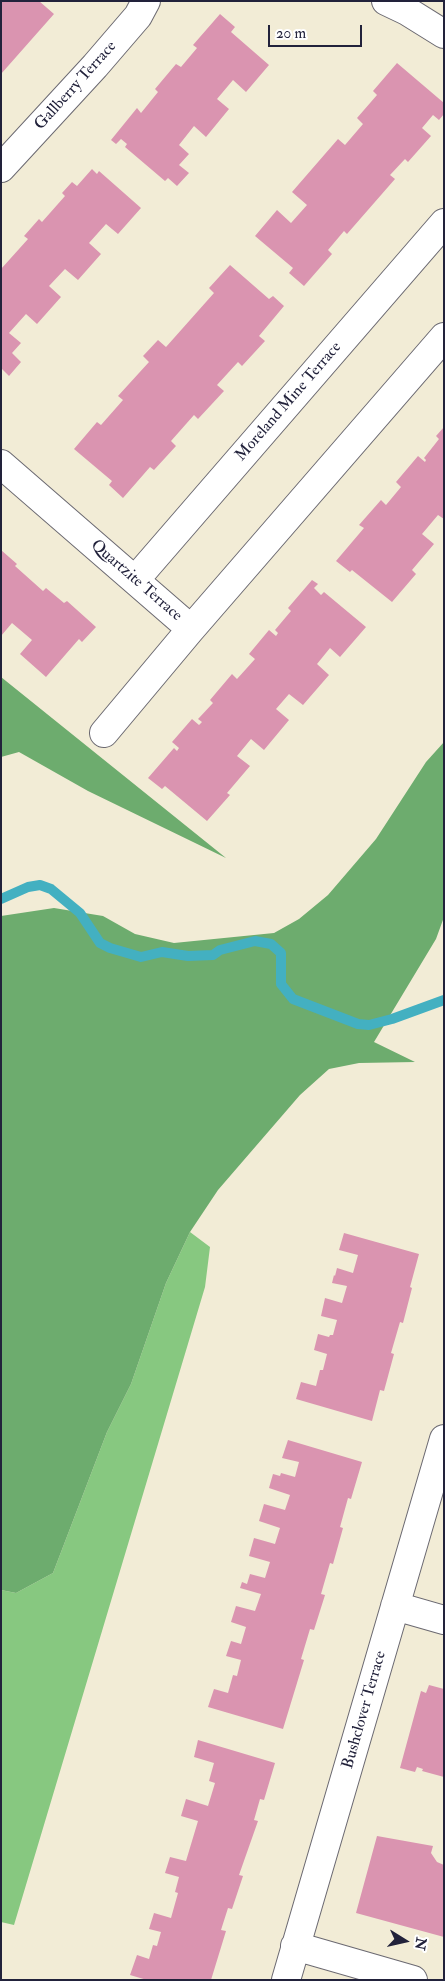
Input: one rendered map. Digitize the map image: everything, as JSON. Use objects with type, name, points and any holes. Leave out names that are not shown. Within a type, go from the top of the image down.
[{"type":"street","name":"Gallberry Terrace","points":[[1,168],[95,66],[138,16],[146,1]]},
{"type":"street","points":[[386,1],[407,11],[444,34]]},
{"type":"street","name":"Moreland Mine Terrace","points":[[135,580],[444,223]]},
{"type":"street","points":[[191,629],[444,337]]},
{"type":"street","name":"Quartzite Terrace","points":[[1,464],[191,629],[104,733]]},
{"type":"street","name":"Bushclover Terrace","points":[[286,1980],[395,1606],[438,1483],[444,1439]]},
{"type":"street","points":[[395,1606],[444,1620]]},
{"type":"street","points":[[295,1946],[413,1980]]},
{"type":"green space","points":[[1,677],[226,858],[88,791],[19,752],[1,757]]},
{"type":"green space","points":[[444,742],[444,917],[436,939],[374,1042],[415,1062],[359,1063],[329,1069],[300,1095],[218,1190],[190,1232],[166,1283],[131,1384],[107,1432],[53,1573],[16,1593],[1,1590],[1,916],[54,908],[103,916],[135,934],[174,943],[274,933],[299,919],[328,895],[376,839],[426,762]]},
{"type":"green space","points":[[190,1232],[210,1247],[205,1287],[14,1925],[1,1922],[1,1590],[16,1593],[53,1573],[107,1432],[131,1384],[166,1283]]},
{"type":"building","points":[[1,1],[39,1],[54,14],[1,74]]},
{"type":"building","points":[[220,14],[235,27],[231,32],[269,65],[246,92],[233,80],[217,99],[229,109],[206,137],[194,126],[179,145],[189,154],[179,165],[189,173],[177,186],[168,178],[165,181],[125,147],[127,144],[121,139],[116,144],[111,140],[137,108],[141,113],[158,92],[155,89],[176,64],[181,67],[197,48],[193,45]]},
{"type":"building","points":[[397,63],[444,103],[444,114],[439,120],[433,115],[422,128],[431,136],[408,162],[405,159],[390,175],[395,179],[347,234],[344,231],[328,250],[332,254],[304,286],[289,273],[293,268],[255,236],[277,210],[291,223],[307,205],[292,192],[338,139],[345,145],[363,124],[357,118],[377,95],[373,91]]},
{"type":"building","points":[[92,169],[97,174],[99,171],[141,208],[118,234],[106,224],[89,243],[101,254],[78,280],[65,269],[49,286],[61,297],[37,324],[26,314],[9,333],[21,343],[12,353],[21,362],[9,376],[1,368],[1,269],[28,239],[24,236],[39,219],[42,222],[65,196],[62,193],[72,182],[77,186]]},
{"type":"building","points":[[230,265],[269,299],[273,296],[284,306],[259,336],[265,341],[242,366],[238,362],[217,385],[224,391],[198,419],[194,415],[171,441],[176,446],[154,470],[150,467],[123,498],[109,485],[112,481],[74,449],[97,422],[101,425],[123,400],[118,396],[149,362],[143,356],[158,340],[166,347],[214,293],[209,288]]},
{"type":"building","points":[[444,427],[444,519],[438,515],[422,534],[434,544],[412,570],[416,574],[392,602],[352,570],[350,572],[336,561],[364,528],[359,525],[381,500],[386,505],[401,487],[396,482],[418,456],[425,462],[424,458],[439,439],[436,436]]},
{"type":"building","points":[[1,550],[17,564],[15,566],[43,591],[46,588],[64,603],[67,601],[96,627],[82,642],[79,639],[46,677],[20,654],[32,640],[12,623],[1,636]]},
{"type":"building","points":[[312,580],[318,584],[314,588],[321,595],[324,592],[366,627],[340,657],[330,648],[317,664],[329,675],[303,705],[289,694],[276,709],[289,720],[264,750],[251,739],[237,756],[250,766],[227,793],[230,795],[207,821],[165,786],[162,789],[148,778],[174,748],[177,751],[179,748],[172,742],[192,719],[199,725],[202,722],[198,719],[213,703],[210,700],[232,674],[237,679],[255,659],[249,654],[269,630],[276,636],[278,633],[275,630],[291,611],[288,608]]},
{"type":"building","points":[[344,1233],[419,1254],[403,1323],[400,1322],[391,1353],[394,1354],[384,1391],[380,1390],[372,1421],[296,1399],[301,1382],[316,1386],[320,1370],[323,1370],[327,1354],[314,1350],[318,1334],[329,1337],[333,1335],[337,1320],[321,1316],[325,1298],[342,1303],[347,1286],[332,1283],[337,1268],[353,1273],[358,1255],[339,1250]]},
{"type":"building","points":[[288,1440],[362,1462],[351,1499],[348,1498],[340,1527],[343,1528],[333,1564],[330,1563],[321,1594],[325,1595],[314,1630],[310,1629],[301,1659],[304,1660],[283,1729],[208,1707],[214,1689],[228,1693],[233,1675],[237,1676],[241,1660],[226,1656],[231,1641],[241,1644],[246,1627],[231,1622],[236,1606],[255,1611],[261,1594],[240,1588],[242,1582],[247,1584],[250,1574],[265,1578],[270,1562],[249,1556],[254,1538],[275,1544],[280,1528],[259,1521],[264,1504],[285,1510],[290,1495],[269,1488],[273,1474],[280,1476],[281,1473],[295,1477],[299,1462],[282,1458]]},
{"type":"building","points":[[429,1685],[444,1689],[444,1777],[422,1771],[423,1769],[417,1767],[415,1772],[400,1768],[421,1691],[426,1693]]},
{"type":"building","points":[[198,1740],[275,1763],[264,1800],[260,1799],[254,1820],[258,1821],[239,1875],[243,1876],[232,1909],[228,1908],[221,1930],[226,1931],[211,1980],[147,1980],[130,1975],[137,1955],[149,1959],[153,1945],[157,1946],[161,1932],[149,1929],[154,1913],[171,1918],[178,1893],[175,1892],[179,1877],[165,1873],[170,1857],[186,1861],[198,1821],[181,1816],[186,1799],[208,1806],[215,1783],[209,1781],[214,1763],[194,1757]]},
{"type":"building","points":[[377,1836],[433,1846],[431,1853],[437,1862],[444,1865],[444,1937],[356,1913]]},
{"type":"waterway","points":[[1,899],[28,887],[40,885],[51,889],[80,913],[100,943],[110,948],[141,957],[162,952],[188,956],[213,955],[220,950],[255,941],[271,944],[281,953],[281,984],[293,999],[358,1024],[369,1025],[392,1019],[444,1000]]}]
